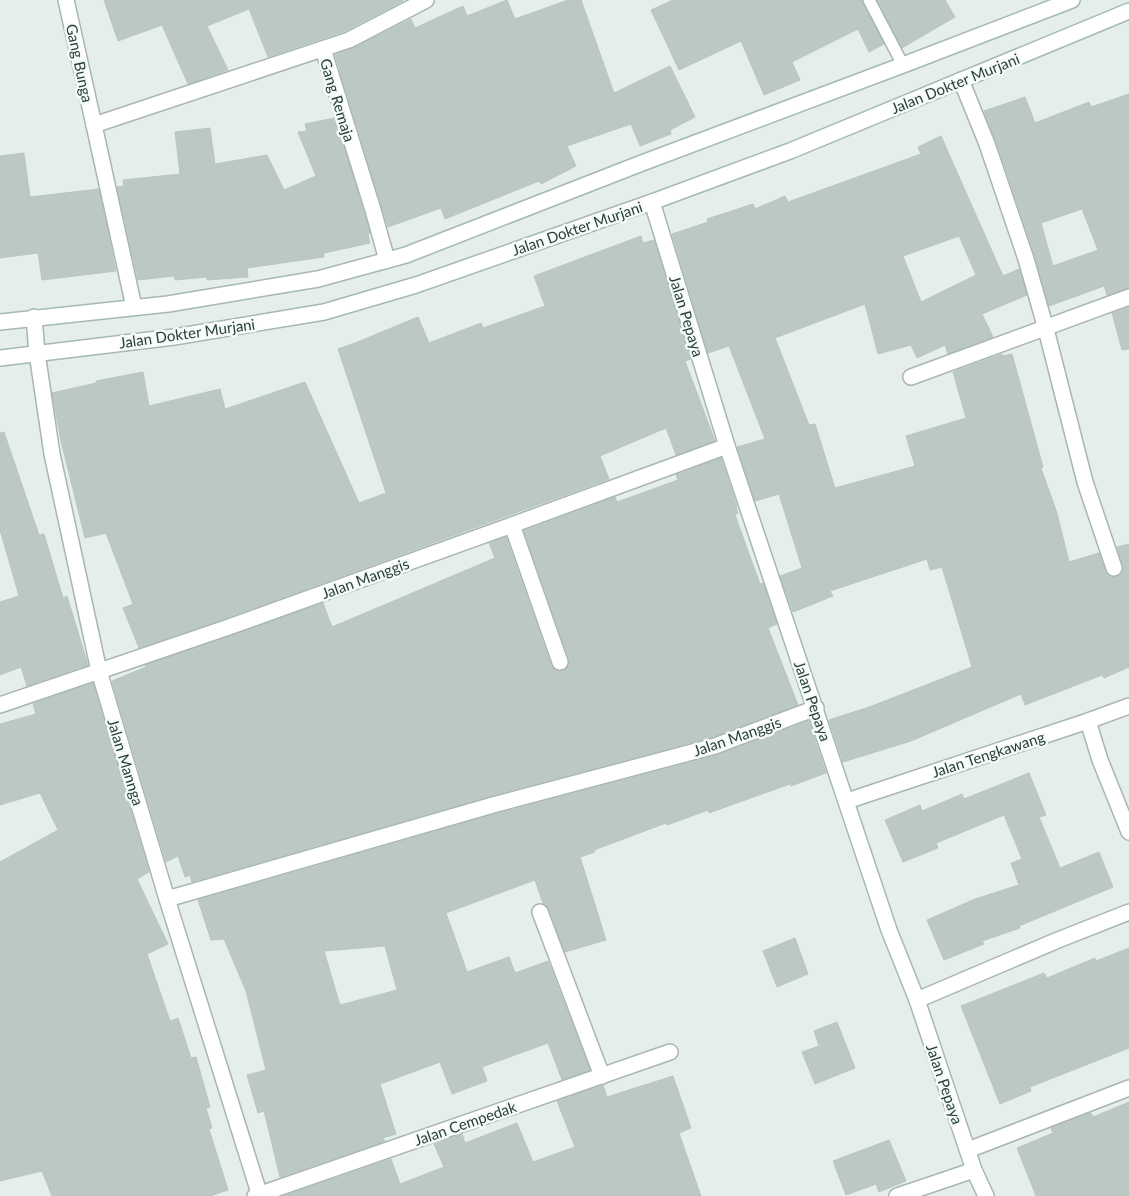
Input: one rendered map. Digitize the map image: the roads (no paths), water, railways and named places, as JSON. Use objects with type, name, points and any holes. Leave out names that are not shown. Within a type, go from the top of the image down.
[{"type":"street","name":"Gang Bunga","points":[[66,0],[134,307]]},
{"type":"street","name":"Gang Remaja","points":[[386,260],[373,210],[322,49],[348,40],[426,0]]},
{"type":"street","points":[[0,322],[168,304],[318,279],[406,255],[642,163],[1072,0]]},
{"type":"street","name":"Jalan Dokter Murjani","points":[[0,358],[174,337],[324,312],[416,285],[652,202],[790,150],[961,80],[1125,8]]},
{"type":"street","points":[[94,125],[322,49]]},
{"type":"street","points":[[961,80],[987,144],[1026,259],[1046,328],[1085,482],[1114,568]]},
{"type":"street","name":"Jalan Pepaya","points":[[652,202],[727,446],[889,930],[917,1000],[974,1170],[986,1196]]},
{"type":"street","points":[[911,378],[1129,297]]},
{"type":"street","name":"Jalan Mannga","points":[[34,318],[37,353],[52,454],[99,670],[258,1196]]},
{"type":"street","name":"Jalan Manggis","points":[[0,705],[226,628],[727,446]]},
{"type":"street","points":[[512,525],[560,662]]},
{"type":"street","name":"Jalan Tengkawang","points":[[847,800],[1129,706]]},
{"type":"street","name":"Jalan Manggis","points":[[167,899],[493,805],[715,746],[816,708]]},
{"type":"street","points":[[1088,721],[1100,760],[1129,832]]},
{"type":"street","points":[[540,912],[602,1076]]},
{"type":"street","points":[[917,1000],[1129,912]]},
{"type":"street","name":"Jalan Cempedak","points":[[258,1196],[670,1052]]},
{"type":"street","points":[[968,1150],[1129,1088]]},
{"type":"street","points":[[897,1196],[974,1170]]},
{"type":"lane","points":[[869,0],[904,65]]}]
